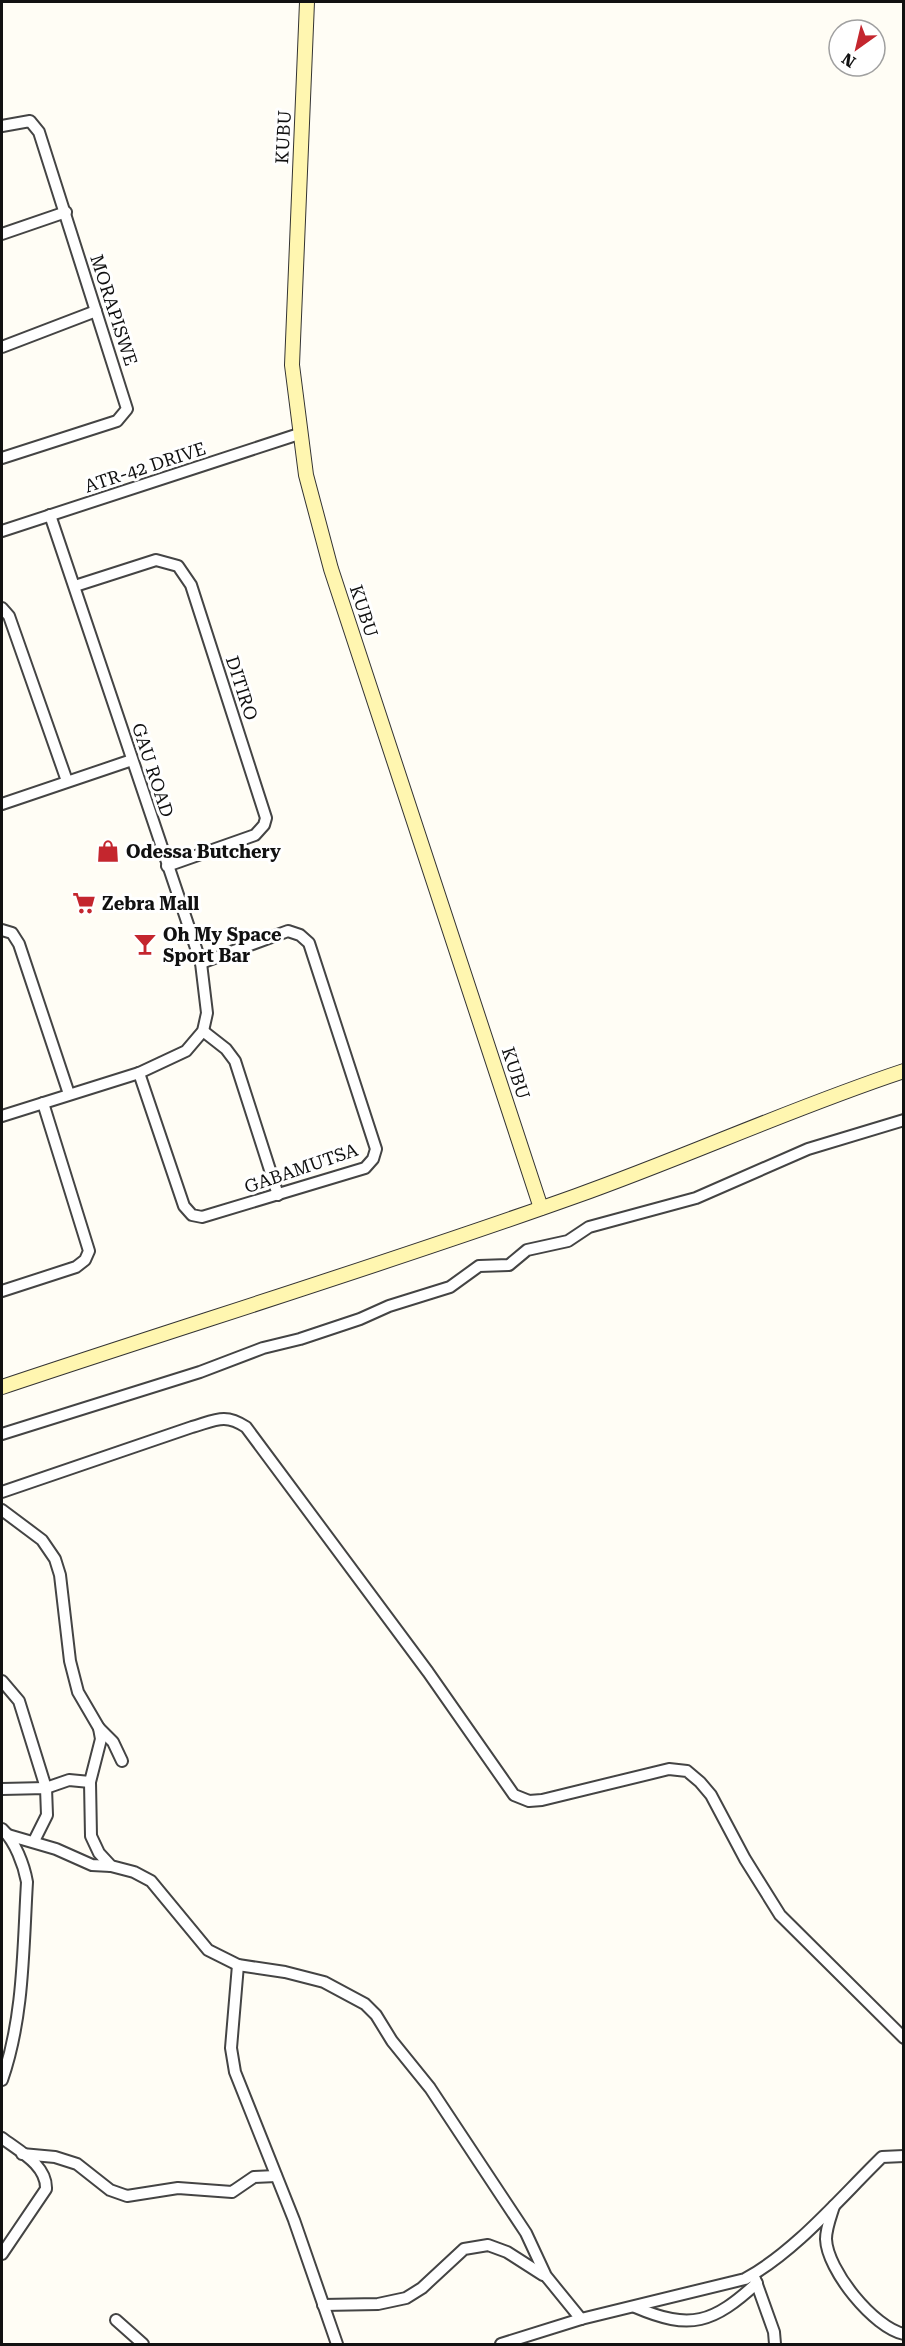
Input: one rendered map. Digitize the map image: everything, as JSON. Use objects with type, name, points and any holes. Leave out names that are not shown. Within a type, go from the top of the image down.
[{"type":"main road","name":"KUBU","points":[[307,2],[293,355],[306,475],[331,569],[541,1208]]},
{"type":"main road","points":[[2,1387],[573,1197],[903,1071]]},
{"type":"main road","points":[[530,1175],[555,1196],[573,1197]]},
{"type":"street","name":"MORAPISWE","points":[[2,126],[24,120],[35,126],[66,212],[127,402],[125,414],[117,421],[2,458]]},
{"type":"street","points":[[2,234],[66,212]]},
{"type":"street","points":[[2,347],[96,311]]},
{"type":"street","name":"ATR-42 DRIVE","points":[[2,531],[300,434]]},
{"type":"street","name":"GAU ROAD","points":[[50,515],[201,963],[207,1012],[203,1031]]},
{"type":"street","name":"DITIRO","points":[[75,586],[156,560],[178,566],[192,585],[266,818],[264,825],[255,834],[167,866]]},
{"type":"street","points":[[2,608],[9,616],[67,781]]},
{"type":"street","points":[[2,804],[132,760]]},
{"type":"street","points":[[2,930],[12,933],[19,944],[69,1095]]},
{"type":"street","name":"GABAMUTSA","points":[[139,1073],[184,1206],[192,1215],[202,1217],[278,1195],[365,1168],[373,1159],[376,1149],[309,943],[300,934],[288,931],[201,963]]},
{"type":"street","points":[[2,1116],[139,1073],[186,1051],[203,1031],[226,1049],[235,1061],[278,1195]]},
{"type":"street","points":[[2,1291],[76,1267],[85,1260],[89,1251],[44,1103]]},
{"type":"street","points":[[2,1434],[200,1372],[263,1348],[300,1339],[389,1306],[450,1287],[479,1266],[509,1265],[532,1248],[568,1241],[589,1227],[709,1193],[808,1149],[903,1120]]},
{"type":"street","points":[[2,1492],[192,1427],[221,1418],[233,1418],[246,1427],[428,1672],[514,1795],[529,1801],[542,1800],[669,1769],[687,1772],[711,1795],[745,1859],[780,1915],[903,2038]]},
{"type":"street","points":[[2,1510],[42,1540],[55,1559],[60,1575],[70,1661],[78,1692],[99,1728],[113,1742],[122,1761]]},
{"type":"street","points":[[2,1681],[19,1701],[45,1778],[47,1815],[34,1841]]},
{"type":"street","points":[[99,1728],[101,1739],[90,1782],[91,1836],[99,1853],[111,1866]]},
{"type":"street","points":[[2,1789],[46,1788],[63,1785],[69,1780],[90,1782]]},
{"type":"street","points":[[5,1832],[34,1841],[77,1860],[92,1865],[111,1866],[134,1872],[151,1881],[208,1950],[238,1965],[285,1972],[324,1982],[365,2004],[376,2015],[392,2041],[430,2088],[522,2226],[546,2276],[581,2319]]},
{"type":"street","points":[[2,2080],[18,2014],[27,1882],[24,1868],[5,1832]]},
{"type":"street","points":[[238,1965],[231,2048],[241,2089],[276,2176],[337,2344]]},
{"type":"street","points":[[2,2138],[42,2170],[46,2189],[2,2254]]},
{"type":"street","points":[[22,2154],[55,2157],[77,2164],[110,2190],[127,2196],[178,2188],[232,2192],[254,2177],[276,2176]]},
{"type":"street","points":[[635,2307],[656,2316],[684,2322],[701,2320],[731,2307],[762,2269],[834,2206],[882,2157],[903,2156]]},
{"type":"street","points":[[834,2206],[826,2239],[832,2258],[854,2296],[884,2326],[903,2334]]},
{"type":"street","points":[[323,2305],[378,2304],[406,2298],[422,2288],[464,2249],[488,2245],[507,2252],[546,2276]]},
{"type":"street","points":[[501,2344],[581,2319],[755,2279]]},
{"type":"street","points":[[755,2279],[776,2344]]},
{"type":"street","points":[[116,2320],[143,2344]]},
{"type":"place","name":"Odessa Butchery","points":[[108,851]]},
{"type":"place","name":"Zebra Mall","points":[[84,903]]},
{"type":"place","name":"Oh My Space Sport Bar","points":[[145,944]]}]
